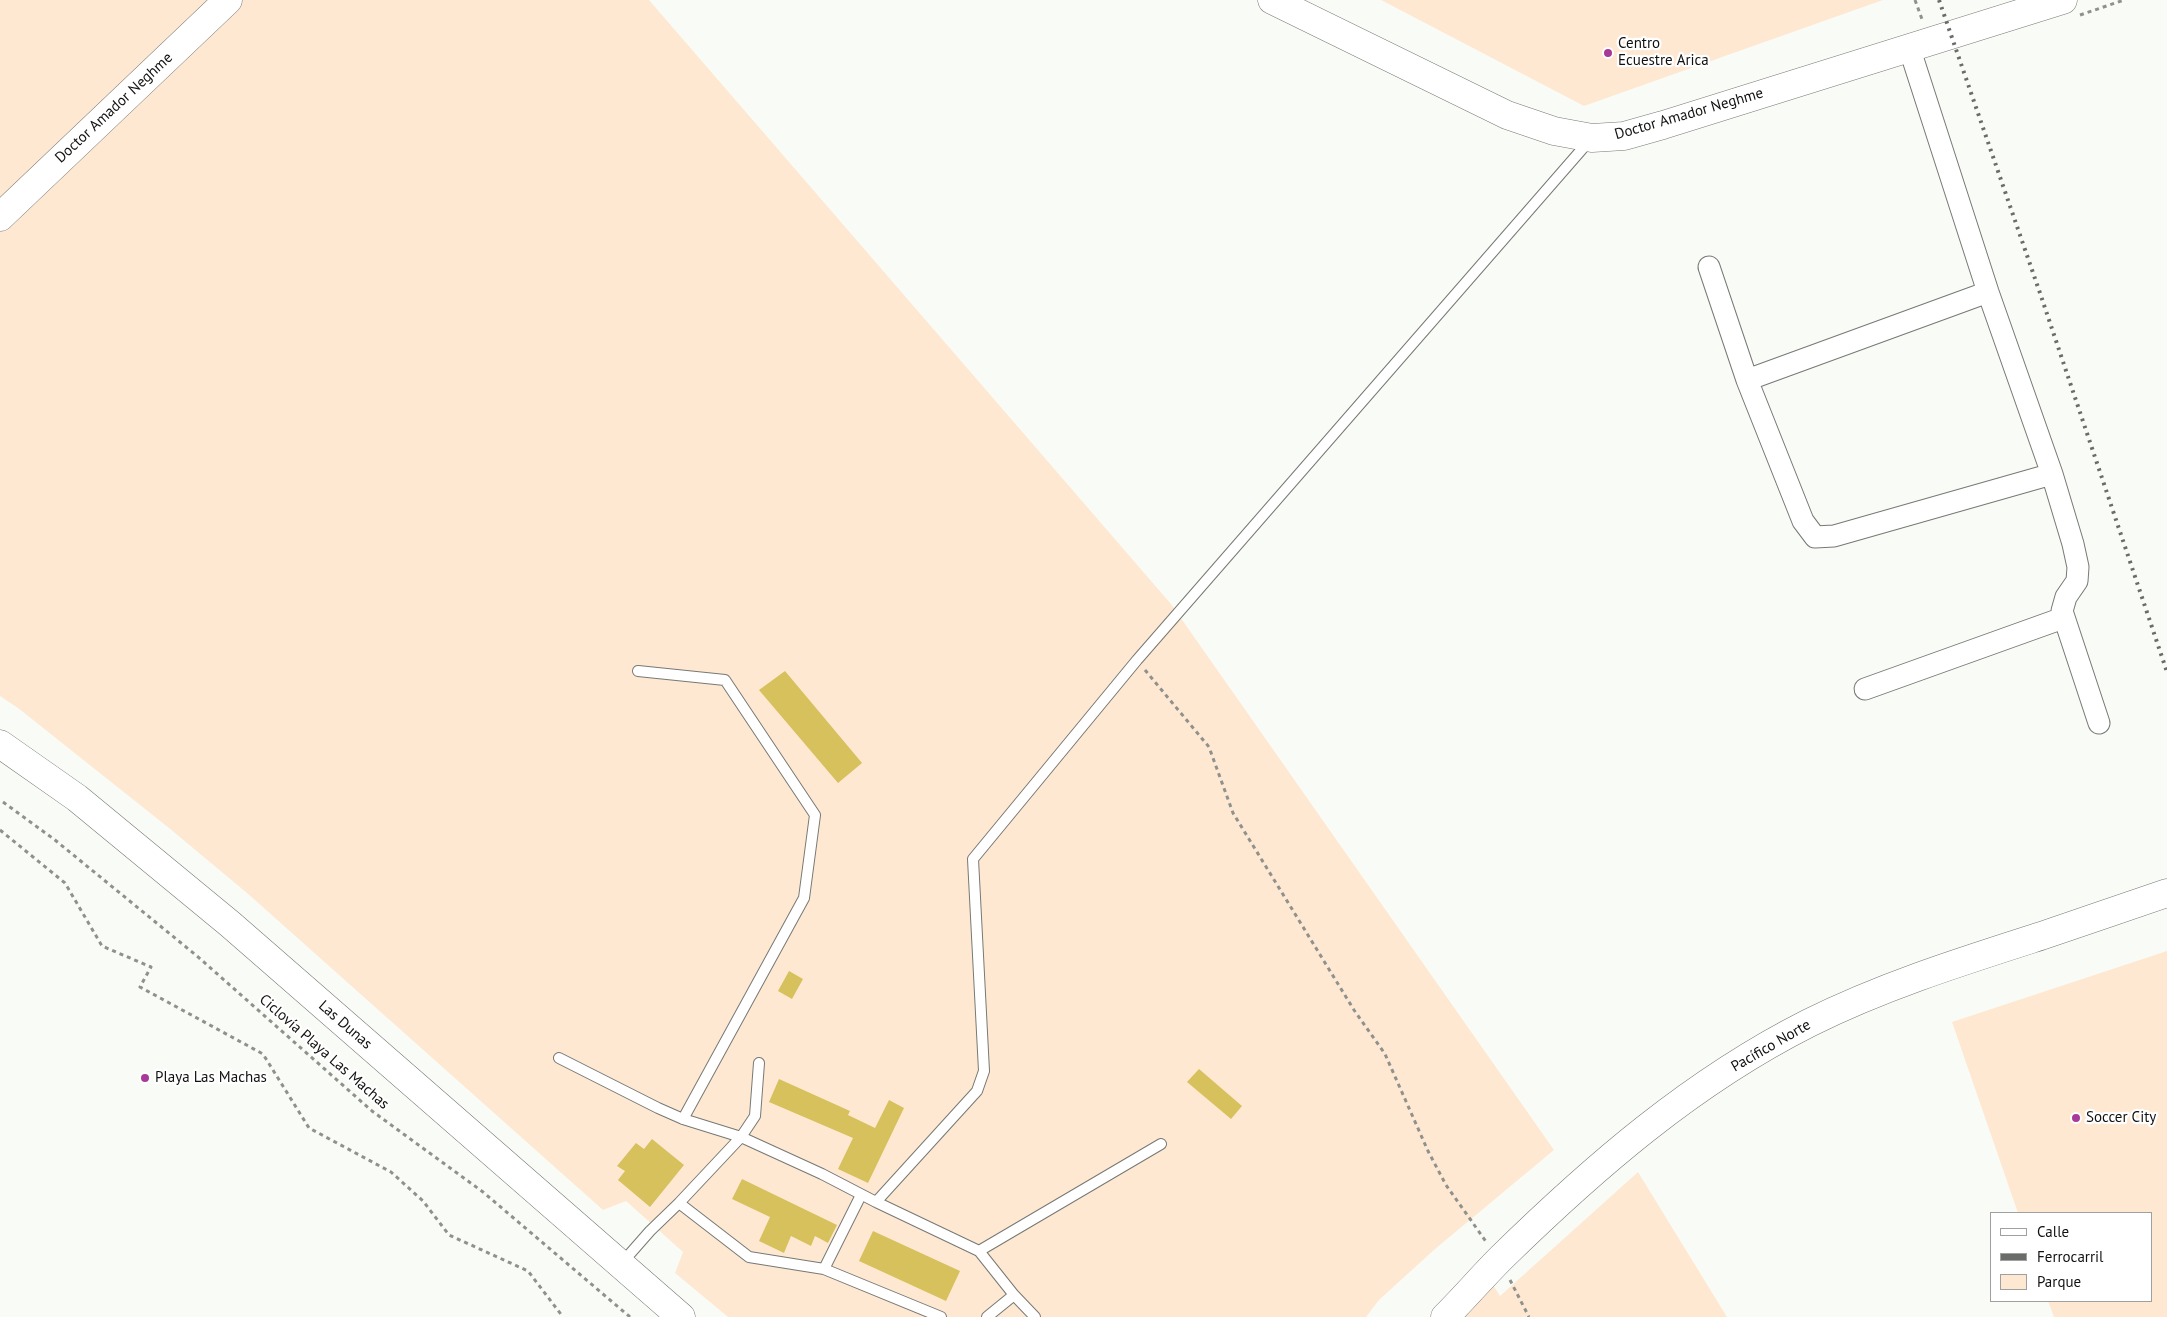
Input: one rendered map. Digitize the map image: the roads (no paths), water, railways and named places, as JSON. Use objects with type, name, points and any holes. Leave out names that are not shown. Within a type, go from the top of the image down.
[{"type":"main road","name":"Doctor Amador Neghme","points":[[0,217],[228,0]]},
{"type":"main road","name":"Doctor Amador Neghme","points":[[1272,0],[1507,115],[1554,131],[1592,138],[1624,136],[1655,127],[2063,0]]},
{"type":"main road","name":"Las Dunas","points":[[0,744],[77,798],[230,924],[681,1317]]},
{"type":"main road","name":"Pacífico Norte","points":[[1445,1317],[1499,1260],[1578,1184],[1657,1119],[1743,1061],[1809,1023],[1868,996],[1967,960],[2167,893]]},
{"type":"street","points":[[1909,47],[1988,292],[2052,474],[2078,567],[2077,581],[2066,597],[2062,610],[2098,723]]},
{"type":"street","points":[[1709,267],[1747,380],[1803,521],[1815,537],[1834,536],[2052,474]]},
{"type":"street","points":[[1747,380],[1988,292]]},
{"type":"street","points":[[1865,689],[2064,618]]},
{"type":"lane","points":[[876,1202],[977,1091],[984,1071],[973,859],[1137,660],[1592,138]]},
{"type":"lane","points":[[638,671],[725,680],[815,816],[804,898],[683,1119]]},
{"type":"lane","points":[[559,1058],[658,1108],[683,1119],[741,1137],[822,1174],[861,1195],[979,1251],[1014,1296],[1035,1317]]},
{"type":"lane","points":[[621,1265],[650,1231],[679,1204],[741,1137],[755,1116],[759,1063]]},
{"type":"lane","points":[[979,1251],[1161,1144]]},
{"type":"lane","points":[[824,1269],[861,1195]]},
{"type":"lane","points":[[679,1204],[749,1257],[824,1269],[941,1317]]},
{"type":"lane","points":[[987,1317],[1014,1296]]},
{"type":"railway","points":[[1939,0],[2167,672]]},
{"type":"place","name":"Centro Ecuestre Arica","points":[[1608,53]]},
{"type":"place","name":"Playa Las Machas","points":[[145,1078]]},
{"type":"place","name":"Soccer City","points":[[2076,1118]]}]
